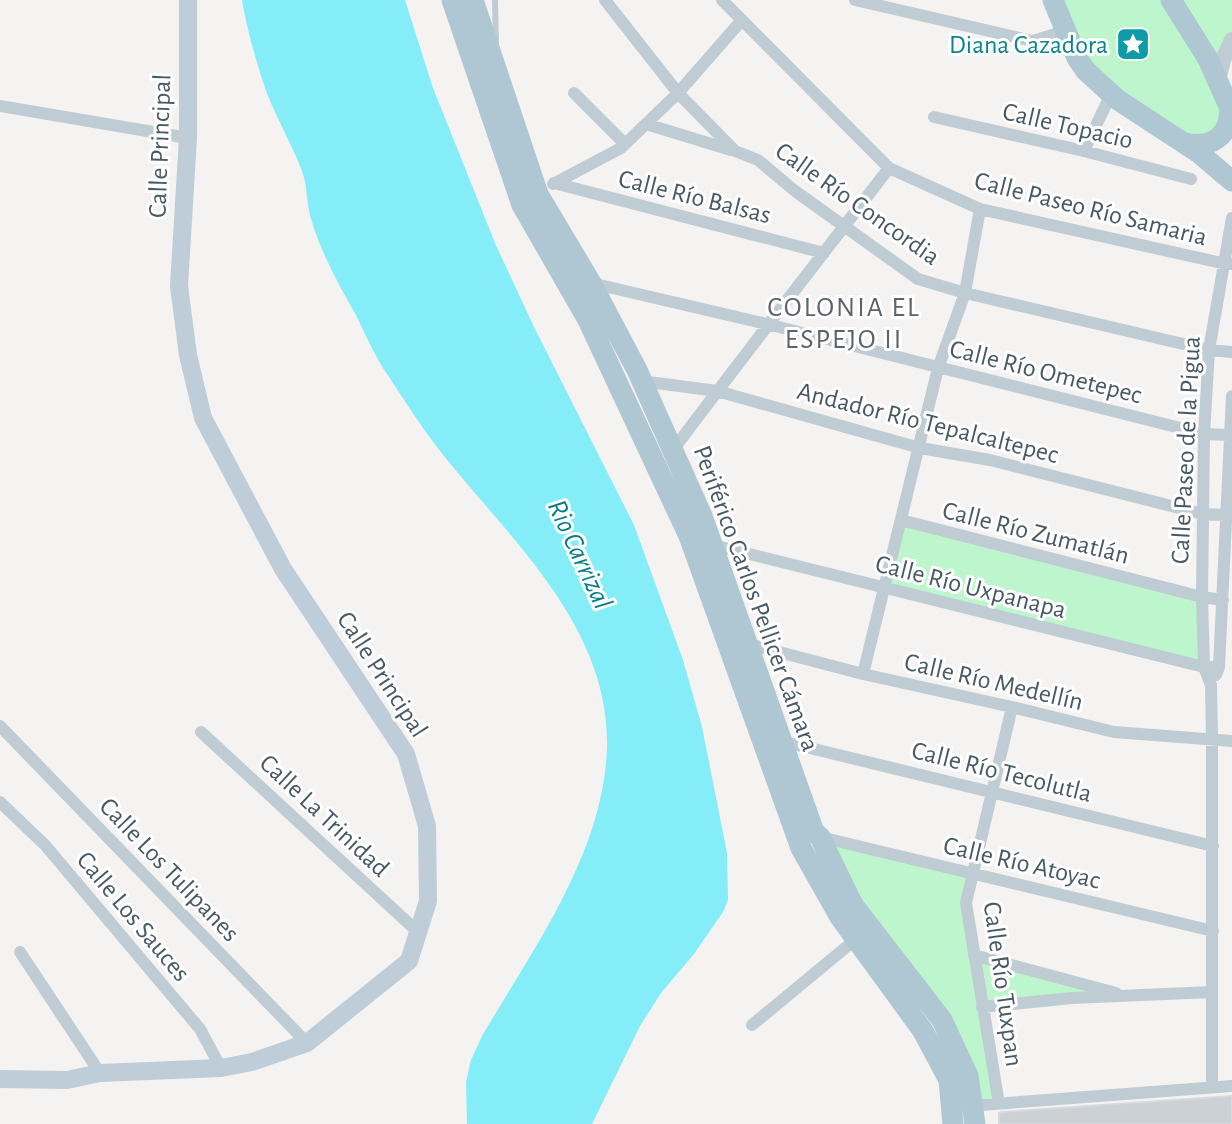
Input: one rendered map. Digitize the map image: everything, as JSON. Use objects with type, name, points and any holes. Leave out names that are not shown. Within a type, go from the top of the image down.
[{"type":"main road","name":"Calle Principal","points":[[0,1079],[67,1080],[100,1073],[221,1068],[252,1062],[307,1044],[409,961],[428,901],[427,826],[406,754],[283,569],[203,418],[188,355],[179,286],[188,138],[188,0]]},
{"type":"main road","name":"Periférico Carlos Pellicer Cámara","points":[[452,0],[522,205],[588,320],[689,536],[801,848],[840,917],[923,1031],[949,1080],[952,1115]]},
{"type":"main road","name":"Periférico Carlos Pellicer Cámara","points":[[473,0],[497,72],[547,189],[673,450],[713,545],[814,832],[820,837],[853,905],[942,1020],[968,1076],[974,1115]]},
{"type":"main road","points":[[1053,0],[1080,64],[1111,94],[1185,143],[1232,181]]},
{"type":"main road","points":[[1171,0],[1200,45],[1231,110],[1227,127],[1219,139],[1203,145],[1185,143]]},
{"type":"street","name":"Calle Río Concordia","points":[[605,0],[678,93],[735,151],[758,160],[794,191],[918,279],[965,293],[1209,350],[1232,352]]},
{"type":"street","name":"Calle Paseo Río Samaria","points":[[722,0],[889,167],[981,209],[1229,264]]},
{"type":"street","points":[[855,0],[1033,41],[1065,31]]},
{"type":"street","points":[[547,189],[621,149],[678,93],[741,21]]},
{"type":"street","points":[[1216,75],[1232,40]]},
{"type":"street","points":[[574,93],[625,145]]},
{"type":"street","points":[[1084,151],[1111,94]]},
{"type":"street","points":[[0,106],[188,138]]},
{"type":"street","name":"Calle Topacio","points":[[934,117],[1084,151],[1191,179]]},
{"type":"street","points":[[646,124],[735,151]]},
{"type":"street","points":[[673,450],[889,167]]},
{"type":"street","points":[[1232,181],[1232,188]]},
{"type":"street","name":"Calle Río Balsas","points":[[547,189],[824,253]]},
{"type":"street","points":[[863,674],[939,368],[965,293],[981,209]]},
{"type":"street","name":"Calle Paseo de la Pigua","points":[[1212,1086],[1212,740],[1211,685],[1203,667],[1204,434],[1209,350],[1229,264],[1232,218]]},
{"type":"street","name":"Calle Río Ometepec","points":[[591,283],[767,324],[1204,434],[1229,435]]},
{"type":"street","name":"Andador Río Tepalcaltepec","points":[[641,382],[717,391],[920,448],[990,460],[1203,514],[1226,515]]},
{"type":"street","name":"Calle Paseo de la Pigua","points":[[1211,685],[1219,667],[1232,396]]},
{"type":"street","name":"Calle Río Zumatlán","points":[[901,520],[1202,597],[1223,600]]},
{"type":"street","name":"Calle Río Uxpanapa","points":[[713,545],[1203,667],[1219,667]]},
{"type":"street","name":"Calle Río Medellín","points":[[749,644],[863,674],[1114,732],[1232,741]]},
{"type":"street","name":"Calle Río Tuxpan","points":[[999,1104],[966,903],[994,793],[1012,707]]},
{"type":"street","name":"Calle Los Tulipanes","points":[[0,726],[307,1044]]},
{"type":"street","name":"Calle La Trinidad","points":[[201,732],[418,932]]},
{"type":"street","name":"Calle Río Tecolutla","points":[[781,741],[1213,846]]},
{"type":"street","name":"Calle Los Sauces","points":[[0,802],[45,845],[191,1018],[221,1068]]},
{"type":"street","name":"Calle Río Atoyac","points":[[820,837],[1213,931]]},
{"type":"street","points":[[752,1025],[856,939]]},
{"type":"street","points":[[20,952],[100,1073]]},
{"type":"street","points":[[974,955],[1131,996]]},
{"type":"street","points":[[982,1007],[1072,998],[1212,992]]},
{"type":"street","points":[[952,1115],[974,1115],[999,1104],[1232,1086]]},
{"type":"lane","points":[[495,0],[497,72]]},
{"type":"green space","points":[[1053,0],[1232,0],[1232,40],[1223,60],[1230,106],[1208,144],[1106,91]]},
{"type":"green space","points":[[901,520],[1202,597],[1204,667],[883,588]]},
{"type":"green space","points":[[820,837],[973,874],[966,903],[974,955],[1131,997],[982,1007],[999,1104],[973,1107],[968,1076]]},
{"type":"water","name":"Rio Carrizal","points":[[242,0],[405,0],[433,88],[495,243],[533,325],[634,525],[683,660],[702,727],[727,853],[728,900],[723,912],[694,954],[661,993],[640,1026],[592,1124],[467,1124],[466,1082],[471,1060],[482,1036],[543,935],[579,863],[593,826],[603,788],[607,749],[604,705],[593,665],[575,626],[553,590],[436,446],[375,353],[332,271],[316,234],[302,171],[264,86]]},
{"type":"building","points":[[1232,1096],[1232,1124],[999,1124],[999,1113],[1002,1112]]},
{"type":"place","name":"Diana Cazadora","points":[[1133,44]]},
{"type":"district","name":"COLONIA EL ESPEJO II","points":[[844,322]]}]
